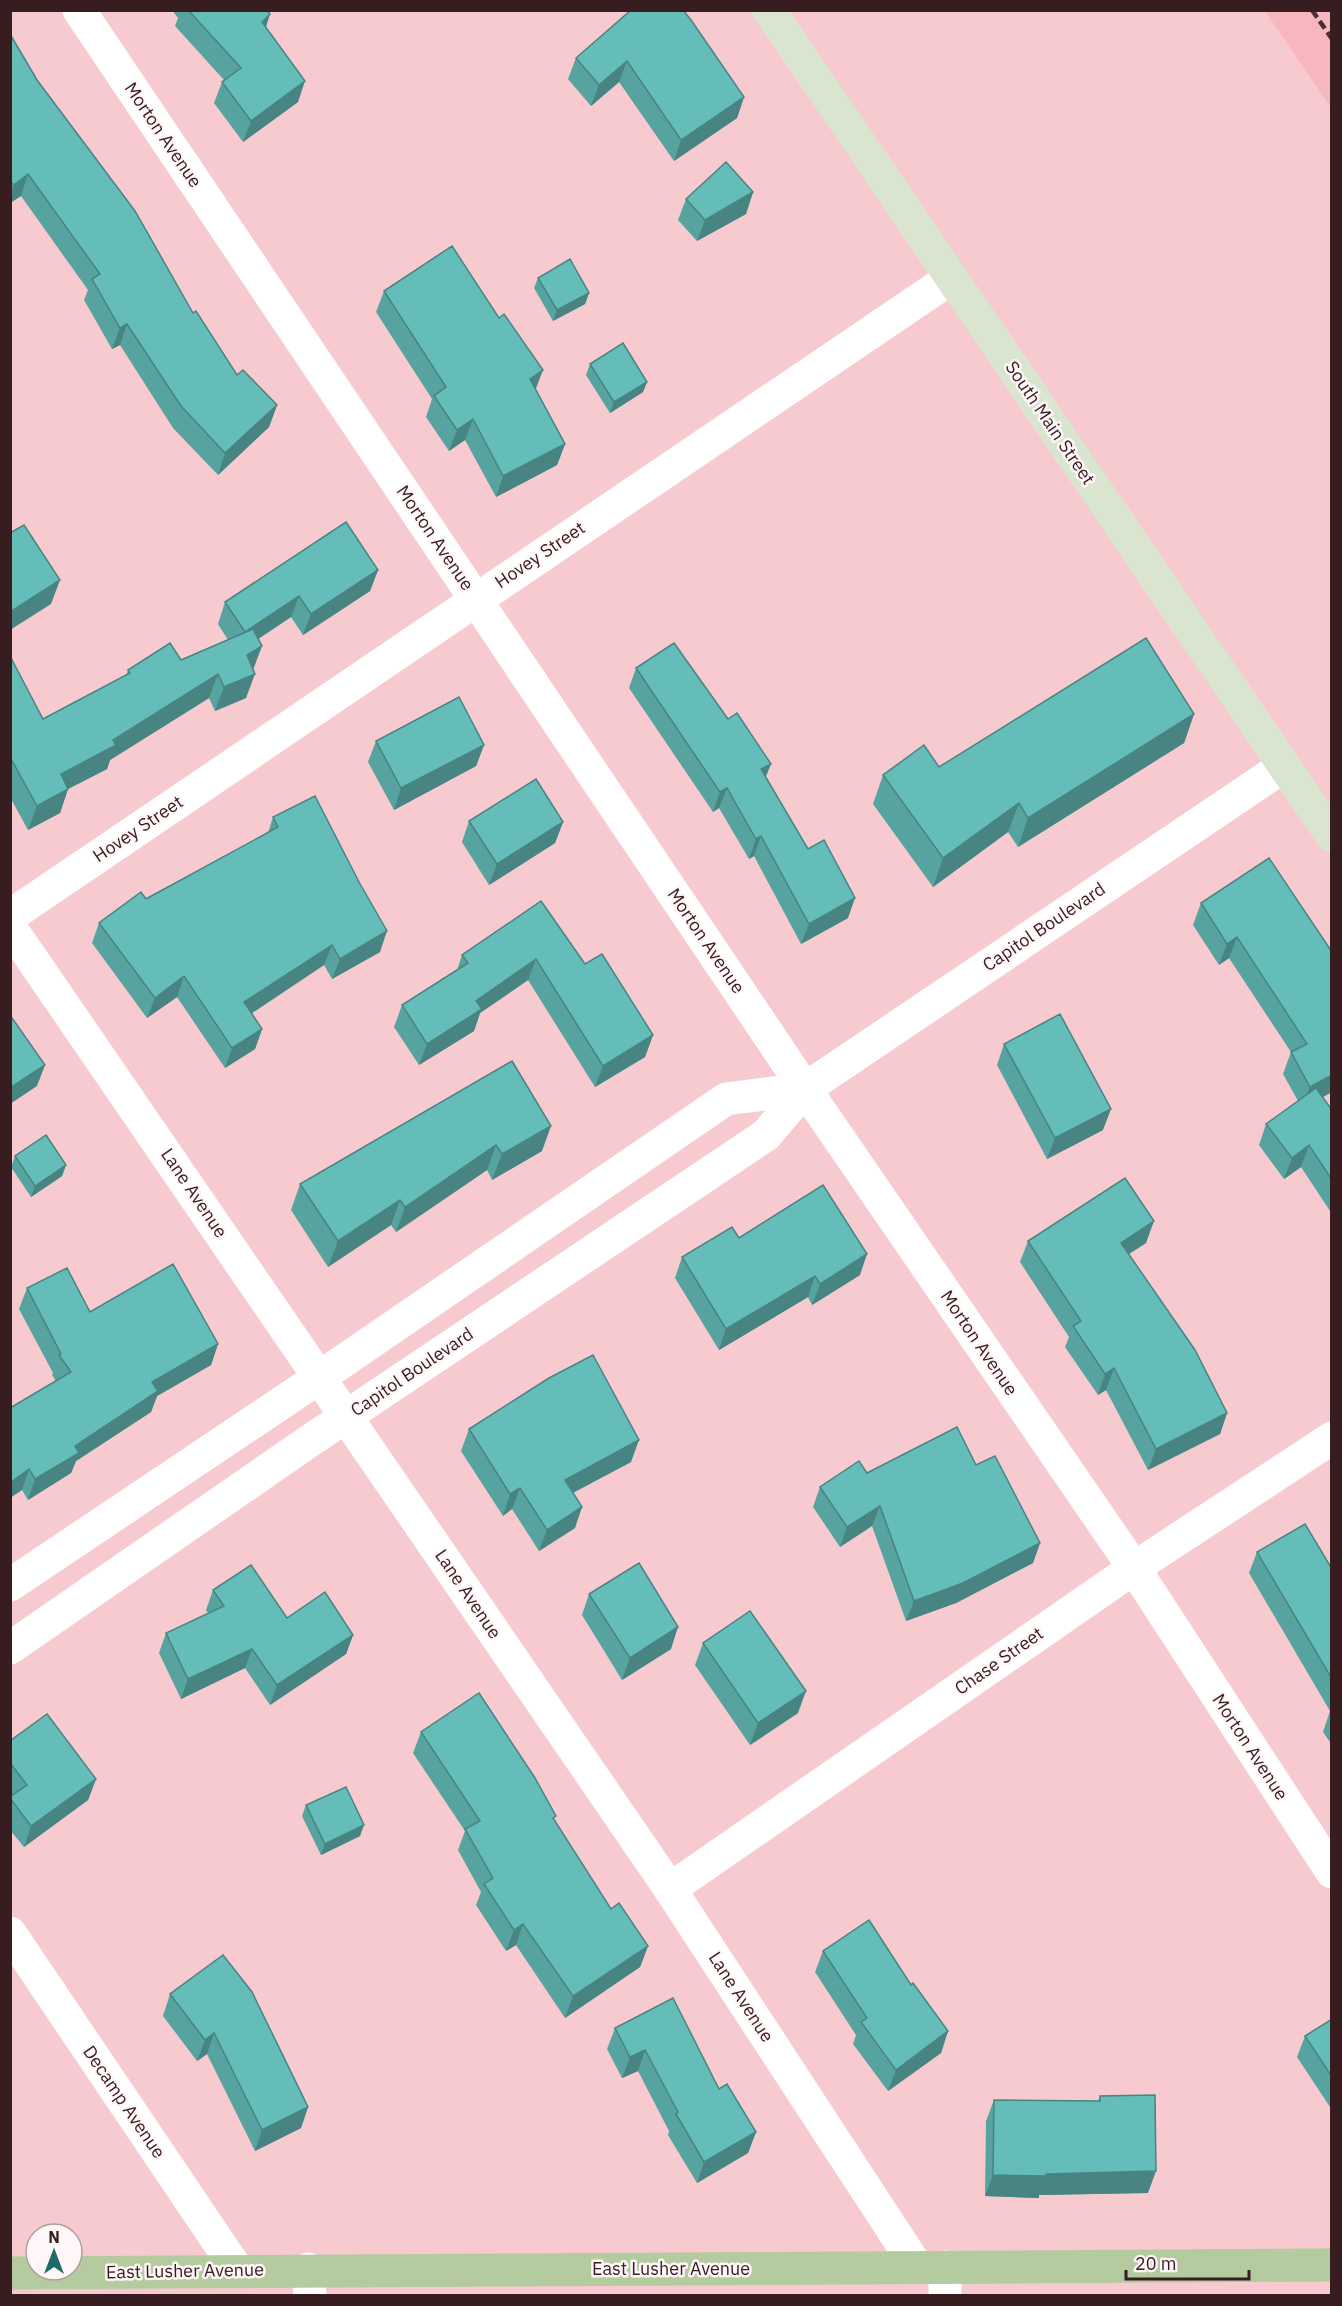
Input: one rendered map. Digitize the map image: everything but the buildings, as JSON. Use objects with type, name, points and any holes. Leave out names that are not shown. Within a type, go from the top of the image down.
[{"type":"main road","name":"South Main Street","points":[[769,10],[1332,836]]},
{"type":"main road","name":"East Lusher Avenue","points":[[10,2273],[238,2271],[309,2282],[936,2277],[1332,2265]]},
{"type":"street","name":"Morton Avenue","points":[[79,10],[805,1089],[1134,1568],[1332,1872]]},
{"type":"street","name":"Hovey Street","points":[[10,915],[951,278]]},
{"type":"street","name":"Capitol Boulevard","points":[[10,1648],[346,1416],[766,1135],[805,1089],[1284,766]]},
{"type":"street","name":"Lane Avenue","points":[[10,927],[936,2277]]},
{"type":"street","name":"Capitol Boulevard","points":[[10,1585],[320,1377],[726,1099],[805,1089]]},
{"type":"street","name":"Chase Street","points":[[670,1889],[1134,1568],[1332,1438]]},
{"type":"street","name":"Decamp Avenue","points":[[10,1933],[238,2271]]},
{"type":"shaded area","points":[[1265,11],[1331,11],[1331,108]]},
{"type":"railway","points":[[1312,10],[1332,39]]}]
